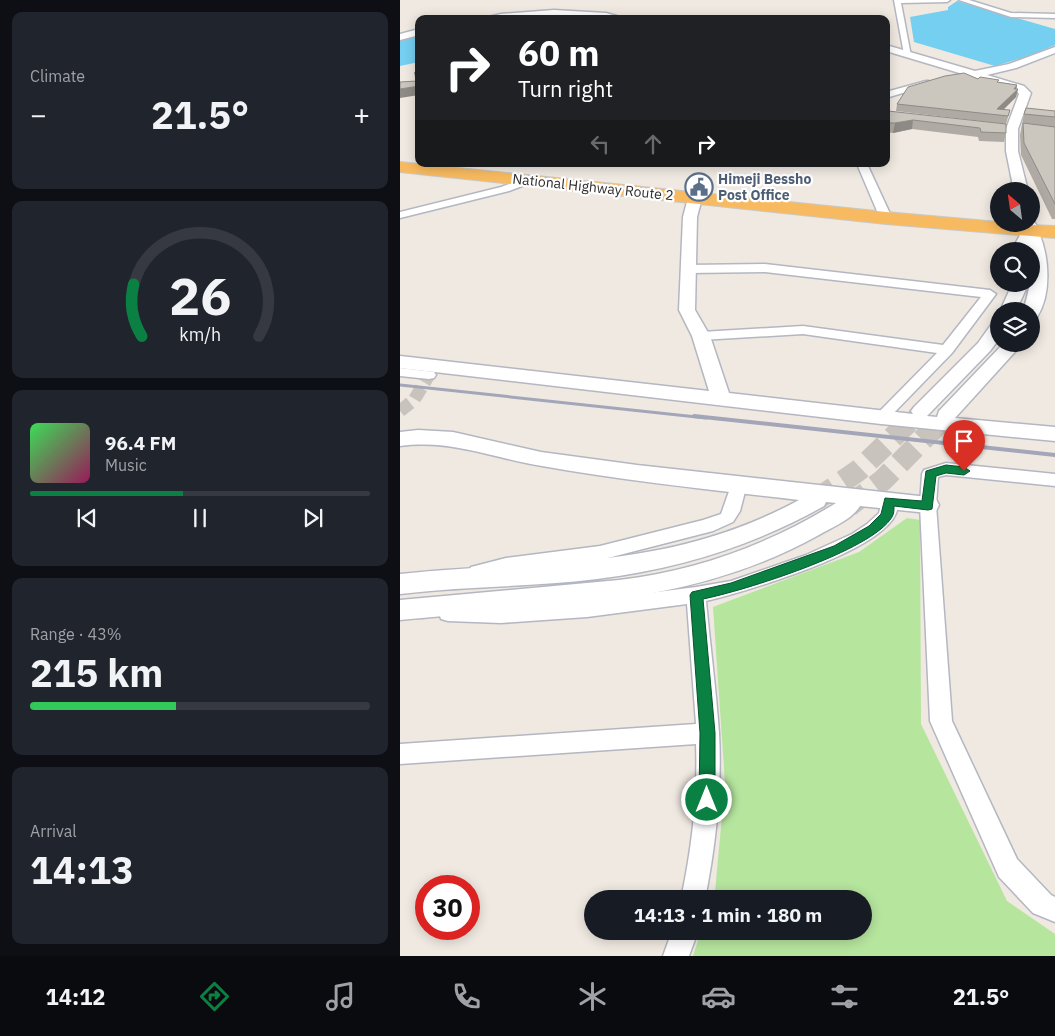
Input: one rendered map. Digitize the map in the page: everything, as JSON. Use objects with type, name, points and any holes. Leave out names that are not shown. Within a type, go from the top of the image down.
[{"type":"highway","name":"National Highway Route 2","points":[[400,167],[886,218],[990,224]]},
{"type":"highway","name":"National Highway Route 2","points":[[1040,229],[1055,232]]},
{"type":"street","points":[[908,54],[897,1],[947,0]]},
{"type":"street","points":[[962,0],[1011,15],[1055,16]]},
{"type":"street","points":[[527,15],[560,12],[586,12],[602,15]]},
{"type":"street","points":[[400,37],[415,33]]},
{"type":"street","points":[[890,49],[1020,88],[1025,92],[1011,129],[1012,151],[1019,182]]},
{"type":"street","points":[[950,78],[1012,66],[1055,50]]},
{"type":"street","points":[[890,94],[934,80]]},
{"type":"street","points":[[863,167],[886,218]]},
{"type":"street","points":[[400,216],[504,189],[526,181]]},
{"type":"street","points":[[696,198],[690,217],[688,310],[701,336],[721,398]]},
{"type":"street","points":[[1032,232],[1038,248],[1047,289],[1038,302]]},
{"type":"street","points":[[689,269],[765,268],[990,294],[947,350],[881,418]]},
{"type":"street","points":[[701,336],[803,330],[947,350]]},
{"type":"street","points":[[921,411],[984,348],[990,339]]},
{"type":"street","points":[[946,416],[1006,352]]},
{"type":"street","points":[[400,362],[881,418],[1055,434]]},
{"type":"street","points":[[400,372],[429,375]]},
{"type":"street","points":[[400,438],[431,435],[448,437],[539,458],[928,506]]},
{"type":"street","points":[[1055,480],[946,469],[930,474],[928,506],[941,721],[1008,868],[1042,904],[1055,910]]},
{"type":"street","points":[[446,580],[506,565],[576,557],[629,547],[707,526],[727,518],[732,510],[739,484]]},
{"type":"street","points":[[400,584],[603,569],[673,557],[703,550],[758,530],[816,500]]},
{"type":"street","points":[[404,610],[501,615],[587,609],[696,595],[731,588],[838,549],[873,529],[887,515],[889,501]]},
{"type":"street","points":[[404,610],[605,591],[677,579],[715,569],[775,547],[826,522],[849,506]]},
{"type":"street","points":[[695,890],[702,863],[707,800],[708,733],[696,595]]},
{"type":"street","points":[[400,754],[708,733]]},
{"type":"street","points":[[676,956],[682,940]]},
{"type":"green space","points":[[907,518],[920,520],[921,724],[1007,901],[1055,934],[1055,956],[693,956],[698,940],[872,940],[872,890],[715,890],[725,783],[713,607],[859,552]]},
{"type":"water","points":[[957,1],[1055,29],[1055,45],[1029,56],[995,66],[914,42],[910,17],[948,10],[948,7]]},
{"type":"water","points":[[415,35],[415,63],[400,66],[400,38]]},
{"type":"building","points":[[964,73],[978,79],[980,77],[1017,85],[1014,89],[1018,89],[997,109],[1010,110],[1008,116],[897,104],[908,87],[945,76]]},
{"type":"building","points":[[415,81],[415,87],[400,89],[400,82]]},
{"type":"building","points":[[1026,108],[1055,111],[1055,117],[1024,114]]},
{"type":"building","points":[[890,111],[1006,124],[1006,133],[981,132],[980,128],[913,120],[890,123]]},
{"type":"building","points":[[1023,123],[1055,127],[1055,204],[1024,143]]},
{"type":"tunnel","points":[[400,411],[414,400],[429,375]]},
{"type":"tunnel","points":[[914,418],[921,411]]},
{"type":"tunnel","points":[[816,500],[859,470],[915,416]]},
{"type":"tunnel","points":[[849,506],[883,480],[946,416],[944,418]]},
{"type":"railway","points":[[400,385],[706,418]]},
{"type":"railway","points":[[694,416],[1055,455]]},
{"type":"place","name":"Himeji Bessho Post Office","points":[[699,187]]},
{"type":"route","points":[[707,800],[708,733],[696,595],[731,588],[838,549],[873,529],[887,515],[889,501],[928,506],[930,474],[946,469],[964,471]]}]
